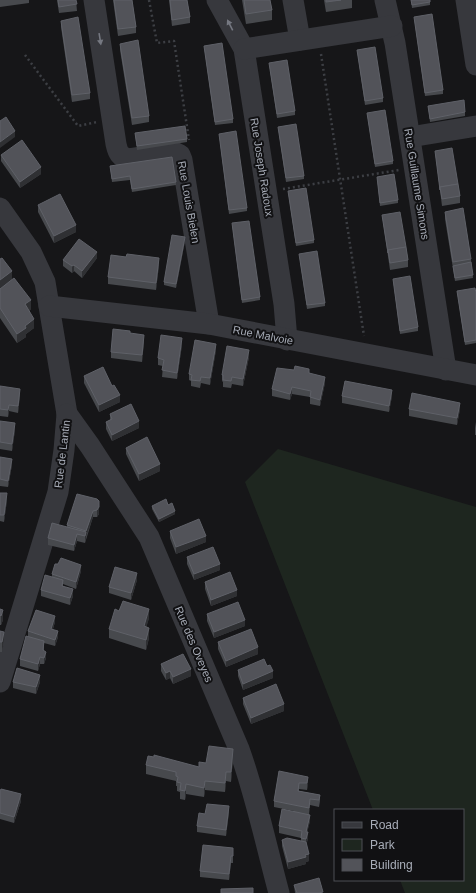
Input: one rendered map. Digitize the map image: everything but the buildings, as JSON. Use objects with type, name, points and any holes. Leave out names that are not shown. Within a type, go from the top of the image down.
[{"type":"street","name":"Rue Louis Bielen","points":[[94,0],[116,144],[119,154],[122,158],[129,159],[174,152],[180,155],[209,324]]},
{"type":"street","name":"Rue Joseph Radoux","points":[[217,0],[244,49],[284,304],[287,340]]},
{"type":"street","points":[[293,0],[309,39]]},
{"type":"street","name":"Rue Guillaume Simons","points":[[385,0],[392,26],[446,370]]},
{"type":"street","points":[[466,0],[476,65]]},
{"type":"street","points":[[244,49],[392,26]]},
{"type":"street","points":[[410,137],[476,126]]},
{"type":"street","name":"Rue de Lantin","points":[[0,208],[31,252],[45,282],[67,414],[58,492],[0,682]]},
{"type":"street","name":"Rue Malvoie","points":[[49,306],[209,324],[476,375]]},
{"type":"street","name":"Rue des Oveyes","points":[[67,414],[90,446],[149,537],[244,764],[254,795],[279,893]]},
{"type":"path","points":[[149,0],[157,43],[174,41],[190,142],[180,155]]},
{"type":"path","points":[[309,39],[340,180],[367,354]]},
{"type":"path","points":[[25,55],[78,126],[112,119]]},
{"type":"path","points":[[266,192],[415,168]]},
{"type":"green space","points":[[278,449],[476,507],[476,893],[405,893],[400,881],[464,881],[464,809],[373,809],[245,482]]}]
